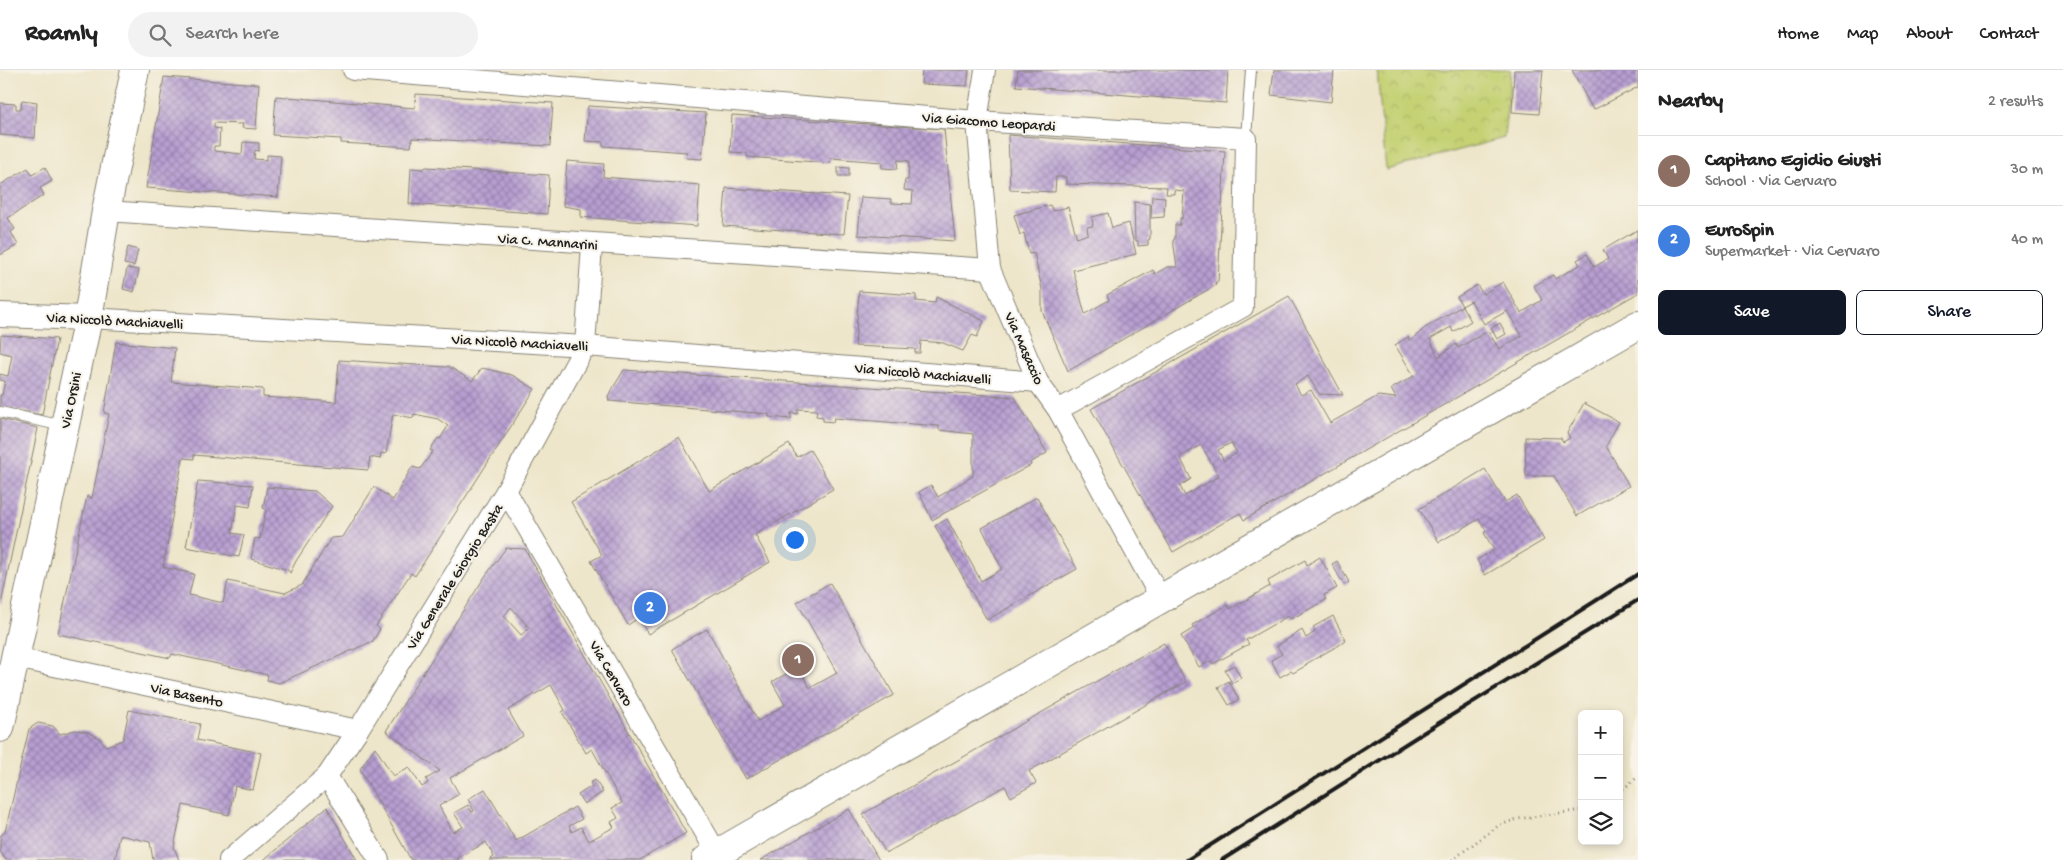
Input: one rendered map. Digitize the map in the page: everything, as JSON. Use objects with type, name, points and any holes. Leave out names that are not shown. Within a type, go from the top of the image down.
[{"type":"main road","name":"Via Orsini","points":[[0,728],[88,318],[106,212],[135,70]]},
{"type":"main road","points":[[715,858],[1638,324]]},
{"type":"street","name":"Via Giacomo Leopardi","points":[[353,70],[977,121],[1246,138]]},
{"type":"street","name":"Via Masaccio","points":[[985,70],[977,121],[990,269],[1038,382],[1058,410],[1161,599]]},
{"type":"street","points":[[1058,410],[1242,307],[1246,138]]},
{"type":"street","name":"Via C. Mannarini","points":[[106,212],[990,269]]},
{"type":"street","name":"Via Generale Giorgio Basta","points":[[229,860],[327,776],[358,730],[506,491],[585,346],[592,244]]},
{"type":"street","name":"Via Niccolò Machiavelli","points":[[0,315],[88,318],[585,346],[1038,382]]},
{"type":"street","name":"Via Cervaro","points":[[506,491],[715,858]]},
{"type":"street","name":"Via Basento","points":[[16,658],[358,730]]},
{"type":"street","points":[[327,776],[380,860]]},
{"type":"lane","points":[[1246,138],[1251,70]]},
{"type":"lane","points":[[0,412],[65,426]]},
{"type":"path","points":[[1623,789],[1638,776]]},
{"type":"path","points":[[1452,860],[1498,826],[1517,819],[1578,811]]},
{"type":"green space","points":[[1377,70],[1511,70],[1504,138],[1386,170]]},
{"type":"building","points":[[922,70],[969,70],[967,86],[921,84]]},
{"type":"building","points":[[1018,70],[1228,70],[1226,103],[1016,86]]},
{"type":"building","points":[[1274,70],[1334,70],[1331,102],[1271,95]]},
{"type":"building","points":[[1514,70],[1543,70],[1539,114],[1512,112]]},
{"type":"building","points":[[1572,70],[1638,70],[1638,87],[1593,110]]},
{"type":"building","points":[[164,77],[259,84],[256,129],[242,128],[243,124],[214,123],[214,128],[220,129],[219,146],[214,146],[214,151],[242,154],[243,142],[259,143],[259,151],[255,150],[254,159],[267,160],[267,155],[281,156],[278,197],[146,188]]},
{"type":"building","points":[[416,94],[553,103],[550,146],[412,138],[411,147],[341,143],[341,139],[273,135],[276,96],[415,108]]},
{"type":"building","points":[[22,100],[37,102],[35,138],[0,135],[0,103],[16,104],[16,109],[21,109]]},
{"type":"building","points":[[588,106],[706,113],[702,159],[686,158],[687,152],[603,146],[603,142],[585,141]]},
{"type":"building","points":[[732,115],[944,129],[955,241],[858,235],[861,197],[891,199],[891,203],[912,204],[913,191],[904,190],[905,180],[908,180],[909,161],[898,160],[897,169],[882,168],[882,162],[831,158],[830,163],[747,157],[747,153],[730,152]]},
{"type":"building","points":[[1008,135],[1225,151],[1218,282],[1215,282],[1216,285],[1068,371],[1042,311],[1042,289],[1034,253],[1029,254],[1024,233],[1020,235],[1014,215],[1050,205],[1053,211],[1068,207],[1077,238],[1088,234],[1087,227],[1093,226],[1092,217],[1108,213],[1112,228],[1129,223],[1136,254],[1073,270],[1085,314],[1109,300],[1107,295],[1153,270],[1155,274],[1167,267],[1177,267],[1173,240],[1175,239],[1175,225],[1180,225],[1180,218],[1182,219],[1184,191],[1174,190],[1174,194],[1166,194],[1167,187],[1066,184],[1066,177],[1056,177],[1055,192],[1010,190]]},
{"type":"building","points":[[567,161],[604,164],[603,177],[700,185],[697,226],[581,217],[581,209],[563,206]]},
{"type":"building","points":[[45,167],[52,181],[40,188],[44,195],[8,218],[15,229],[11,232],[18,245],[0,255],[0,185],[28,168],[32,175]]},
{"type":"building","points":[[426,167],[549,175],[547,214],[409,204],[411,168],[423,169]]},
{"type":"building","points":[[838,167],[849,168],[849,176],[838,176]]},
{"type":"building","points":[[726,188],[848,196],[844,234],[723,226]]},
{"type":"building","points":[[1152,196],[1165,197],[1164,217],[1151,218]]},
{"type":"building","points":[[1134,202],[1150,204],[1150,239],[1148,240],[1148,245],[1138,246],[1138,241],[1135,240]]},
{"type":"building","points":[[1637,230],[1638,293],[1244,520],[1240,513],[1173,552],[1091,409],[1289,296],[1343,395],[1319,394],[1308,376],[1295,384],[1301,395],[1311,390],[1330,423],[1378,396],[1396,398],[1391,389],[1414,376],[1395,345],[1408,337],[1410,341],[1425,328],[1462,306],[1457,297],[1477,285],[1483,294],[1503,282],[1521,313],[1542,300],[1534,286],[1553,275],[1555,279],[1580,265],[1577,260],[1587,254],[1594,267],[1608,259],[1603,250]],"holes":[[[1471,301],[1484,324],[1507,311],[1522,336],[1499,349],[1488,331],[1458,348],[1456,344],[1438,357],[1430,339],[1451,327],[1453,332],[1471,321],[1462,306]],[[1231,443],[1237,453],[1224,461],[1218,450]],[[1201,445],[1219,476],[1185,496],[1180,486],[1191,479],[1180,457]]]},
{"type":"building","points":[[128,247],[138,250],[134,266],[124,264]]},
{"type":"building","points":[[127,268],[139,270],[134,292],[123,289]]},
{"type":"building","points":[[859,291],[916,295],[916,301],[935,303],[936,297],[984,321],[977,337],[972,335],[963,351],[943,343],[921,341],[920,353],[915,353],[915,349],[855,346]]},
{"type":"building","points":[[1500,323],[1506,334],[1497,339],[1491,328]]},
{"type":"building","points":[[1,335],[57,339],[42,415],[0,407],[0,395],[2,395],[5,381],[0,380],[0,374],[8,376],[12,355],[0,352]]},
{"type":"building","points":[[116,342],[175,348],[171,382],[263,389],[263,397],[336,402],[339,360],[448,366],[472,381],[482,368],[512,375],[535,389],[415,576],[411,573],[376,626],[380,629],[373,641],[279,683],[267,680],[268,675],[172,654],[170,658],[58,634],[87,496],[92,498],[109,414],[104,413]],"holes":[[[393,414],[413,418],[414,414],[438,419],[448,426],[430,450],[433,451],[420,469],[412,467],[393,500],[374,487],[343,537],[331,538],[302,585],[285,593],[228,581],[223,603],[189,595],[194,574],[163,567],[183,458],[194,459],[194,455],[368,470],[370,457],[380,459],[381,453],[386,454]]]},
{"type":"building","points":[[624,370],[1015,397],[1047,453],[1030,463],[1031,465],[932,520],[919,492],[931,485],[938,497],[973,476],[973,434],[939,430],[939,426],[834,418],[833,422],[823,421],[823,417],[816,416],[817,410],[798,409],[798,414],[791,413],[791,419],[769,417],[769,414],[609,401],[608,396]]},
{"type":"building","points":[[1584,403],[1619,422],[1606,446],[1629,486],[1577,516],[1554,476],[1526,476],[1525,437],[1561,438],[1563,442],[1570,438],[1567,433]]},
{"type":"building","points":[[0,419],[38,428],[1,604],[0,604]]},
{"type":"building","points":[[679,437],[709,491],[789,444],[797,457],[810,450],[833,489],[755,535],[770,562],[648,634],[638,618],[628,625],[591,561],[602,555],[571,502]]},
{"type":"building","points":[[1485,469],[1505,502],[1517,495],[1544,540],[1485,575],[1477,560],[1494,550],[1484,533],[1486,531],[1479,519],[1439,542],[1419,509]]},
{"type":"building","points":[[198,481],[253,485],[250,507],[237,505],[232,533],[244,535],[239,557],[186,547]]},
{"type":"building","points":[[267,487],[315,491],[332,506],[290,573],[288,570],[251,559],[255,538],[260,539],[266,509],[263,508]]},
{"type":"building","points":[[1037,497],[1077,569],[987,620],[935,526],[947,519],[981,581],[1002,569],[982,528]]},
{"type":"building","points":[[506,548],[525,549],[686,833],[640,860],[489,860],[494,857],[486,842],[458,858],[459,860],[411,860],[360,769],[375,747],[393,776],[409,767],[422,787],[428,783],[426,779],[440,771],[386,731],[484,578]],"holes":[[[511,607],[529,628],[521,635],[504,616]],[[551,685],[565,710],[562,712],[586,753],[592,749],[622,803],[612,808],[618,818],[611,822],[614,827],[589,841],[581,827],[572,832],[569,826],[582,819],[575,807],[516,841],[485,789],[468,799],[474,811],[472,812],[468,805],[454,813],[463,827],[453,832],[439,806],[459,794],[450,778],[523,736],[508,710]]]},
{"type":"building","points":[[1320,557],[1337,588],[1324,595],[1326,600],[1291,619],[1288,616],[1246,640],[1249,644],[1213,664],[1211,661],[1199,667],[1181,636],[1194,628],[1192,625],[1228,605],[1230,609],[1270,586],[1268,581],[1305,560],[1307,565]]},
{"type":"building","points":[[1337,561],[1349,582],[1344,585],[1332,564]]},
{"type":"building","points":[[830,583],[894,695],[746,779],[672,649],[707,629],[758,721],[785,705],[772,682],[798,667],[810,688],[837,673],[797,602]]},
{"type":"building","points":[[1333,616],[1346,641],[1293,673],[1291,671],[1280,677],[1271,660],[1282,654],[1277,646],[1302,630],[1306,638],[1315,632],[1313,627]]},
{"type":"building","points":[[1164,643],[1186,682],[1029,771],[1036,783],[1011,797],[1005,786],[886,853],[863,814]]},
{"type":"building","points":[[1234,665],[1241,678],[1232,683],[1225,670]]},
{"type":"building","points":[[1229,681],[1239,700],[1229,705],[1218,687]]},
{"type":"building","points":[[129,710],[200,724],[197,740],[261,753],[253,790],[235,786],[229,815],[183,805],[174,847],[179,860],[153,860],[150,842],[120,835],[115,860],[6,860],[0,851],[0,840],[1,835],[5,832],[29,729],[38,723],[53,726],[60,734],[75,730],[88,732],[99,738],[106,746],[123,740]]},
{"type":"building","points":[[595,780],[603,792],[584,804],[578,795],[592,786],[590,783]]},
{"type":"building","points":[[327,807],[357,860],[264,860],[267,857]]},
{"type":"building","points":[[849,809],[879,860],[761,860]]},
{"type":"railway","points":[[1187,860],[1638,574]]},
{"type":"railway","points":[[1222,860],[1638,600]]},
{"type":"place","name":"EuroSpin","points":[[650,608]]},
{"type":"place","name":"Capitano Egidio Giusti","points":[[798,660]]}]
